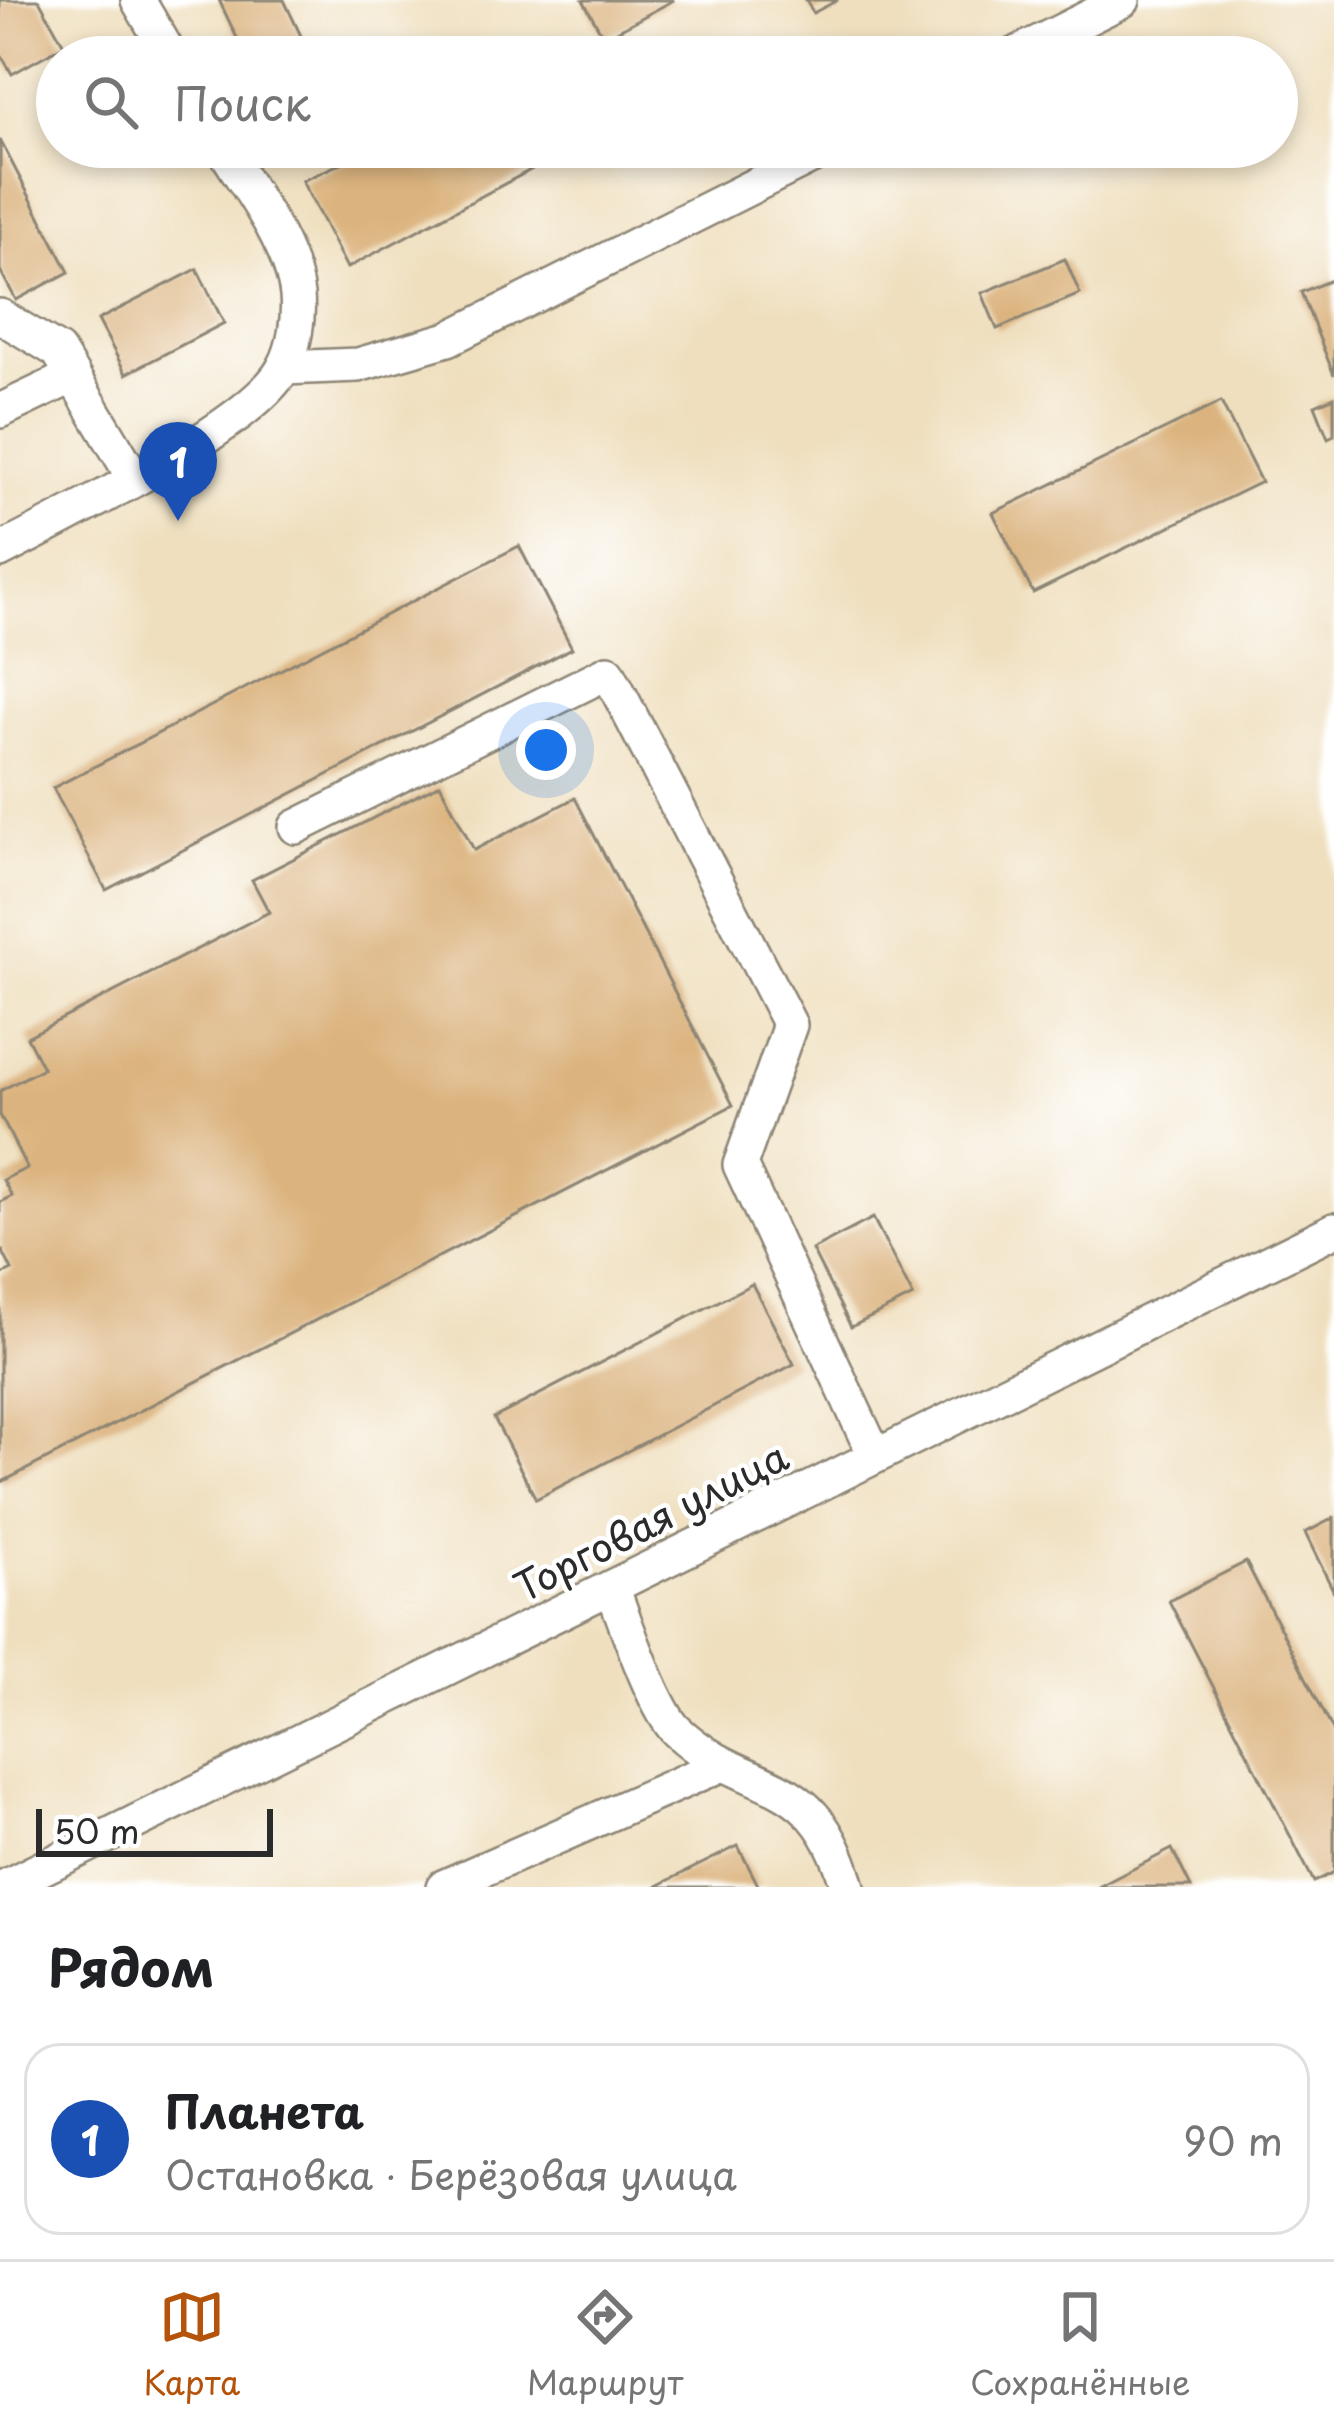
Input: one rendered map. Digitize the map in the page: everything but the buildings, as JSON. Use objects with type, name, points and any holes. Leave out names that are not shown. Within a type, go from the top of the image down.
[{"type":"street","points":[[138,0],[159,36]]},
{"type":"street","points":[[1052,36],[1124,0]]},
{"type":"street","points":[[0,551],[238,414],[284,368],[296,332],[297,293],[283,249],[235,168]]},
{"type":"street","points":[[284,368],[358,365],[448,339],[789,168]]},
{"type":"street","points":[[0,316],[58,351],[134,478]]},
{"type":"street","points":[[0,410],[73,376]]},
{"type":"street","points":[[296,827],[608,672],[790,1025],[740,1165],[874,1454]]},
{"type":"street","name":"Торговая улица","points":[[4,1887],[1334,1230]]},
{"type":"street","points":[[612,1587],[674,1729],[723,1764],[759,1776],[798,1799],[834,1843],[848,1887]]},
{"type":"street","points":[[443,1887],[723,1764]]},
{"type":"place","name":"Планета","points":[[178,521]]}]
